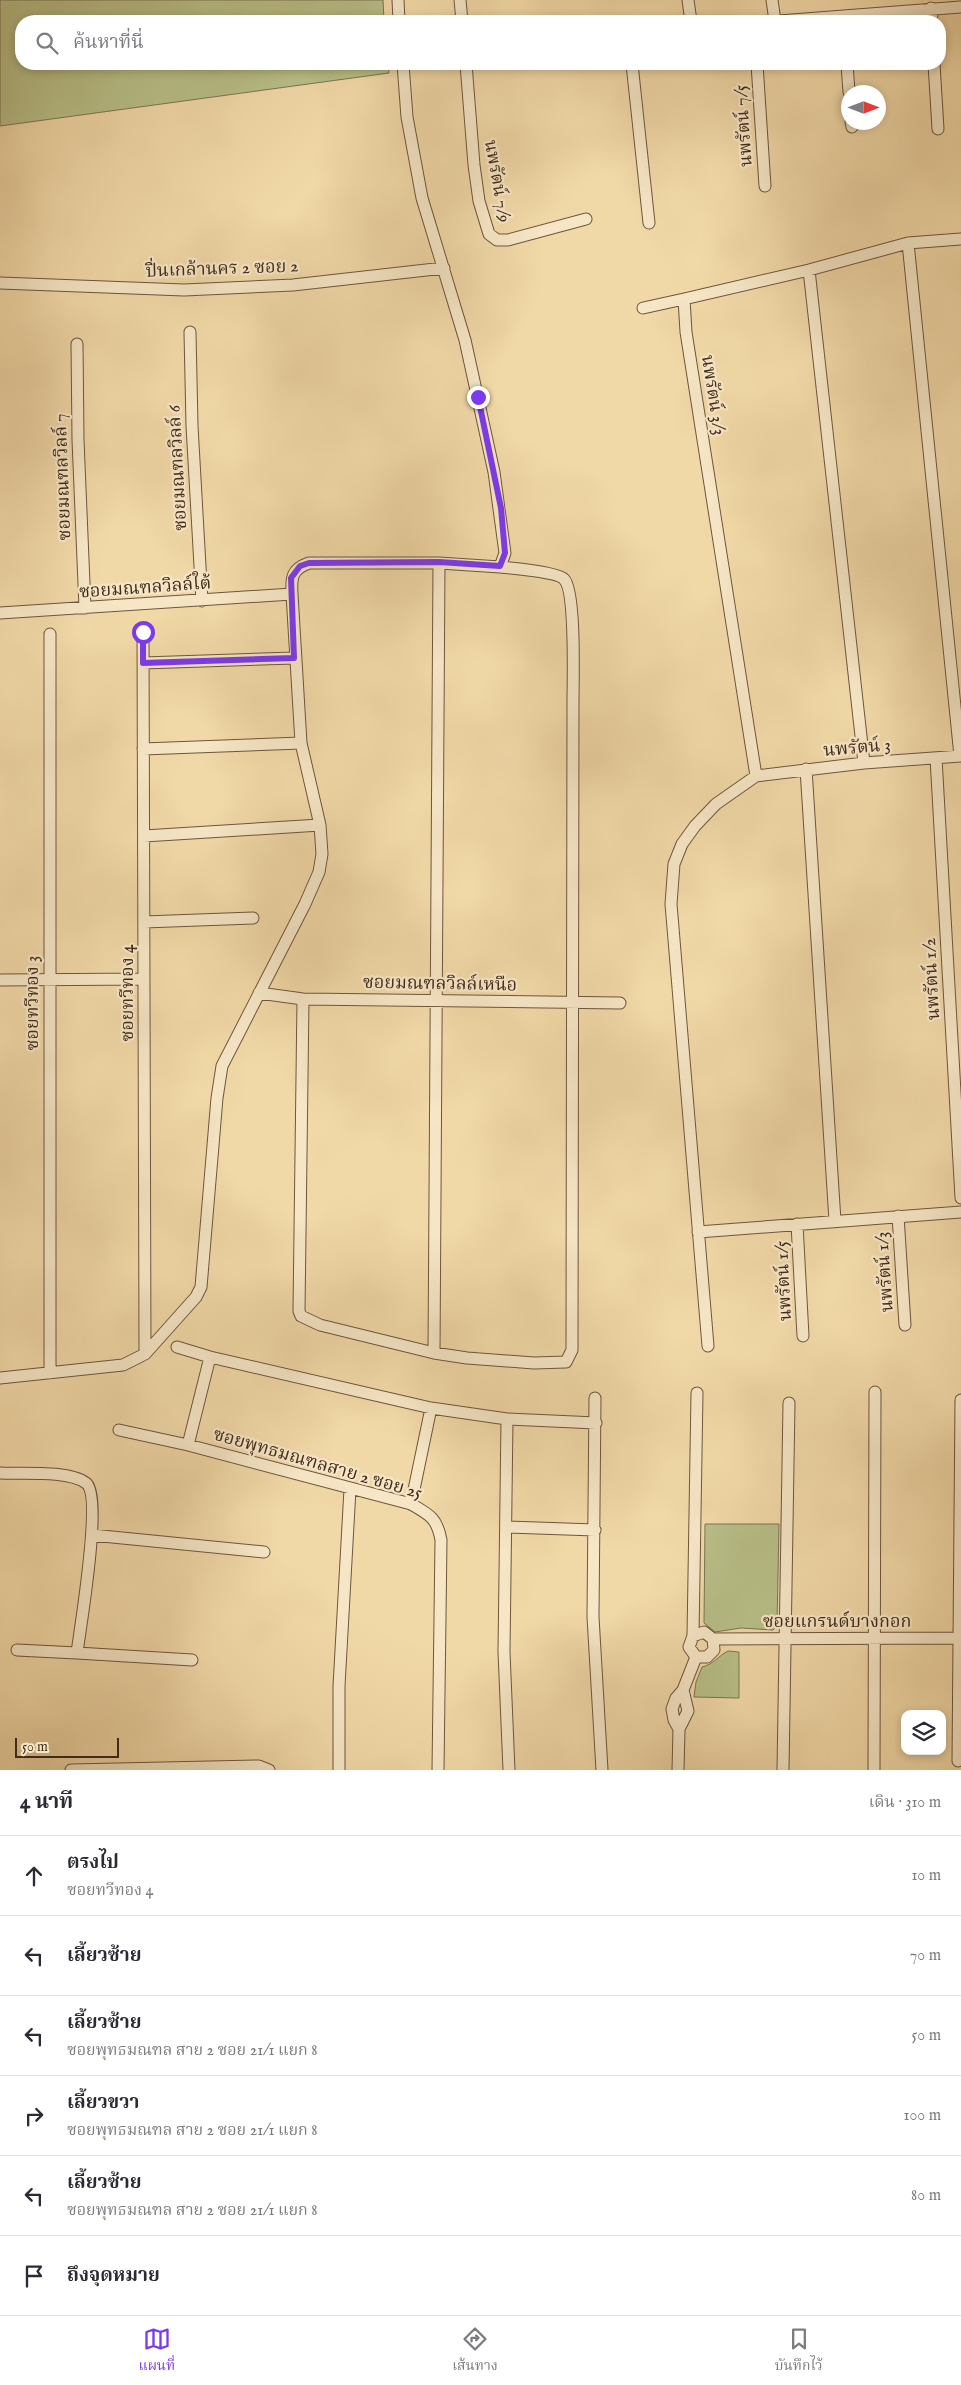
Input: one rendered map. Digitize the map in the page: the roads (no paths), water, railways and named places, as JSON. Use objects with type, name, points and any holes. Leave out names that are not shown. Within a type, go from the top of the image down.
[{"type":"street","points":[[398,0],[399,15]]},
{"type":"street","points":[[460,0],[461,15]]},
{"type":"street","points":[[688,0],[690,15]]},
{"type":"street","points":[[772,0],[774,15]]},
{"type":"street","points":[[870,15],[961,6]]},
{"type":"street","points":[[931,8],[932,15]]},
{"type":"street","points":[[404,70],[414,163],[422,198],[465,340],[501,508],[505,553],[500,566]]},
{"type":"street","name":"นพรัตน์ 7/9","points":[[466,70],[474,166],[480,201],[489,234],[497,240],[508,240],[586,219]]},
{"type":"street","points":[[633,70],[649,223]]},
{"type":"street","name":"นพรัตน์ 7/5","points":[[757,70],[765,186]]},
{"type":"street","points":[[847,70],[848,85]]},
{"type":"street","points":[[934,70],[938,128]]},
{"type":"street","points":[[643,308],[809,270],[908,243],[961,239]]},
{"type":"street","points":[[908,243],[961,756]]},
{"type":"street","name":"ปิ่นเกล้านคร 2 ซอย 2","points":[[0,283],[184,290],[293,285],[444,268]]},
{"type":"street","points":[[809,270],[864,763]]},
{"type":"street","name":"นพรัตน์ 3/3","points":[[684,300],[686,332],[756,776]]},
{"type":"street","name":"ซอยมณฑลวิลล์ 6","points":[[190,332],[192,426],[202,601]]},
{"type":"street","name":"ซอยมณฑลวิลล์ 7","points":[[77,344],[78,440],[85,608]]},
{"type":"street","points":[[434,1353],[439,562]]},
{"type":"street","points":[[0,1378],[123,1365],[145,1354],[196,1297],[201,1287],[219,1081],[222,1066],[305,904],[319,872],[322,854],[320,825],[301,743],[294,658],[291,578],[294,572],[309,563],[439,562],[500,566],[560,576],[567,584],[569,593],[574,702],[572,1350],[566,1362],[559,1364],[534,1363],[467,1358],[434,1353],[306,1320],[299,1311],[303,998]]},
{"type":"street","name":"ซอยมณฑลวิลล์ใต้","points":[[0,613],[292,594]]},
{"type":"street","name":"ซอยทวีทอง 4","points":[[143,632],[145,1354]]},
{"type":"street","name":"ซอยทวีทอง 3","points":[[50,634],[50,1373]]},
{"type":"street","points":[[143,663],[294,658]]},
{"type":"street","points":[[143,749],[301,743]]},
{"type":"street","name":"นพรัตน์ 3","points":[[756,776],[864,763],[961,756]]},
{"type":"street","name":"นพรัตน์ 1/2","points":[[936,758],[961,1198]]},
{"type":"street","points":[[806,769],[836,1221]]},
{"type":"street","points":[[708,1346],[671,904],[674,864],[682,844],[695,826],[726,795],[756,776]]},
{"type":"street","points":[[144,836],[320,825]]},
{"type":"street","points":[[144,922],[253,918]]},
{"type":"street","points":[[0,980],[144,979]]},
{"type":"street","name":"ซอยมณฑลวิลล์เหนือ","points":[[259,993],[303,998],[620,1003]]},
{"type":"street","points":[[698,1232],[961,1212]]},
{"type":"street","name":"นพรัตน์ 1/3","points":[[898,1216],[905,1325]]},
{"type":"street","name":"นพรัตน์ 1/5","points":[[797,1224],[803,1336]]},
{"type":"street","points":[[177,1347],[210,1357],[431,1408],[506,1419],[596,1423]]},
{"type":"street","points":[[188,1445],[210,1357]]},
{"type":"street","points":[[874,1770],[875,1392]]},
{"type":"street","points":[[697,1393],[693,1636],[689,1647],[696,1657],[707,1658],[712,1654],[715,1644],[713,1639]]},
{"type":"street","points":[[595,1398],[593,1617],[602,1770]]},
{"type":"street","points":[[958,1761],[961,1400]]},
{"type":"street","points":[[783,1770],[789,1403]]},
{"type":"street","points":[[411,1504],[431,1408]]},
{"type":"street","points":[[506,1419],[504,1652],[509,1770]]},
{"type":"street","name":"ซอยพุทธมณฑลสาย 2 ซอย 25","points":[[119,1430],[188,1445],[411,1504],[431,1515],[438,1525],[441,1540],[438,1770]]},
{"type":"street","points":[[0,1473],[64,1476],[79,1479],[89,1485],[93,1496],[92,1535],[77,1653]]},
{"type":"street","points":[[339,1770],[339,1686],[350,1488]]},
{"type":"street","points":[[506,1527],[594,1530]]},
{"type":"street","points":[[92,1535],[264,1552]]},
{"type":"street","name":"ซอยแกรนด์บางกอก","points":[[693,1636],[704,1632],[713,1639],[960,1638]]},
{"type":"street","points":[[17,1650],[192,1660]]},
{"type":"street","points":[[679,1729],[674,1720],[672,1709],[676,1698],[683,1690],[696,1657]]},
{"type":"street","points":[[678,1770],[679,1729],[688,1711],[683,1690]]},
{"type":"street","points":[[71,1770],[264,1768]]}]
